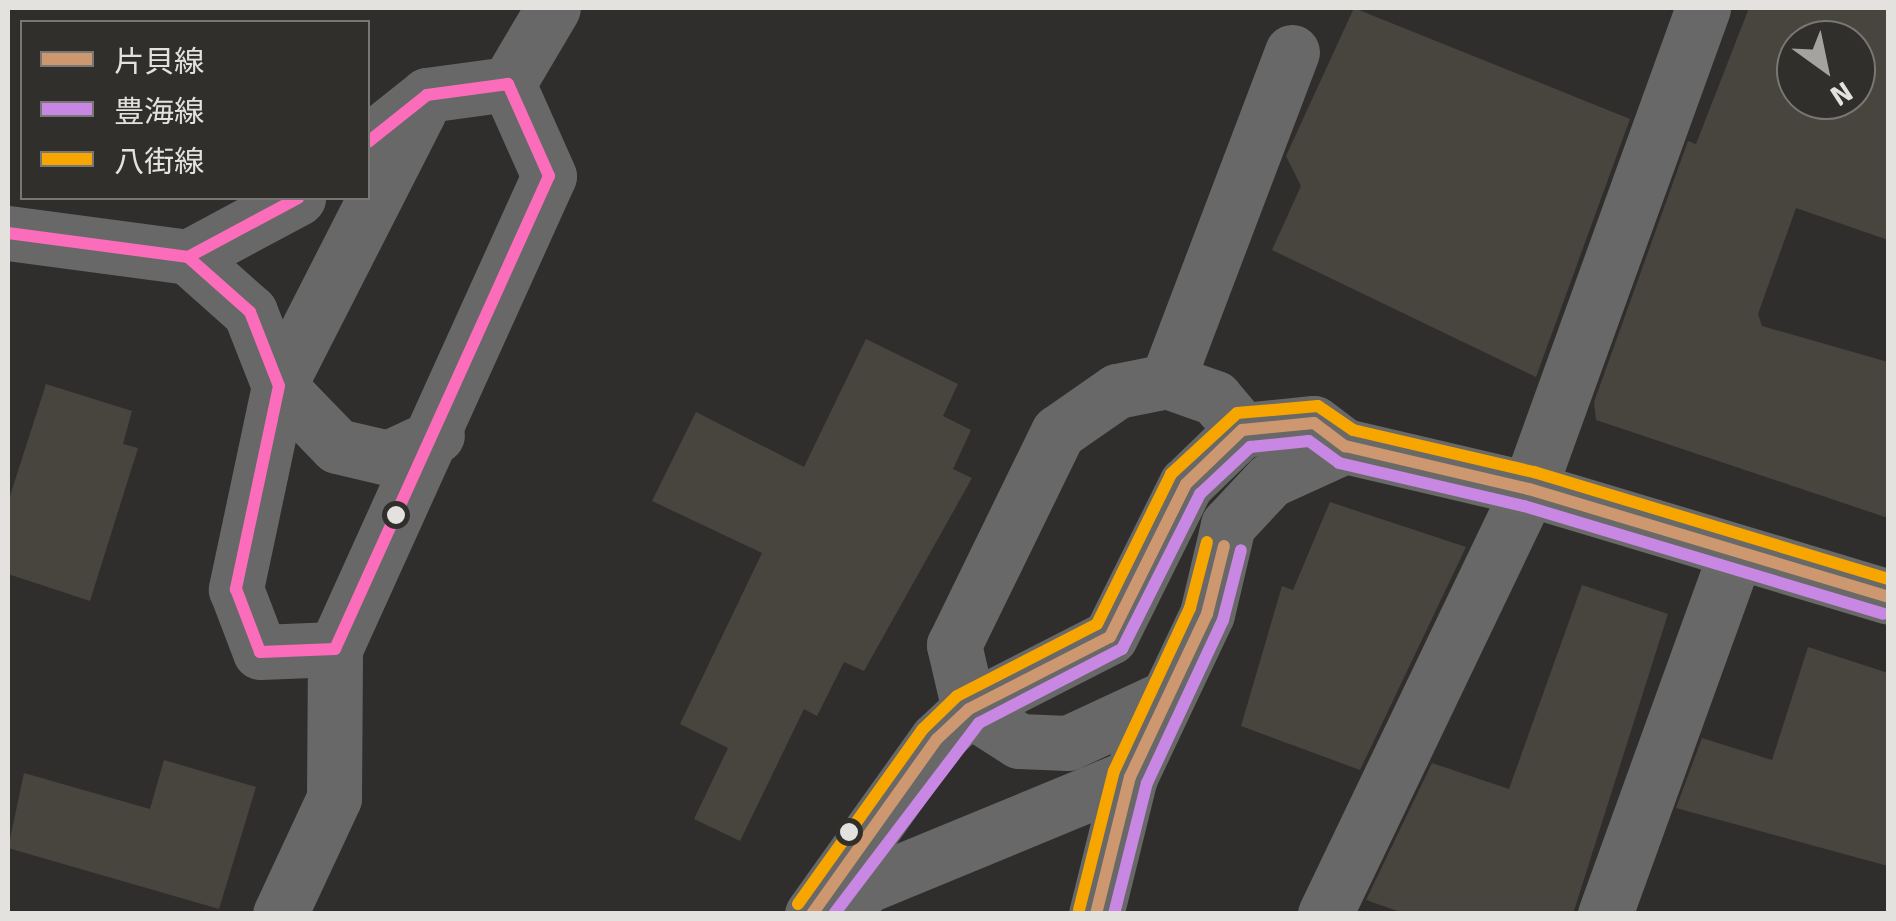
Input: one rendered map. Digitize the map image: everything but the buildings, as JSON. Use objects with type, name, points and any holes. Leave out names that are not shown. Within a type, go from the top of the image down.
[{"type":"main road","points":[[1345,446],[1529,489],[1735,554],[1888,596]]},
{"type":"street","points":[[508,84],[554,8]]},
{"type":"street","points":[[1325,914],[1529,489],[1702,8]]},
{"type":"street","points":[[1167,381],[1292,52]]},
{"type":"street","points":[[370,140],[428,94],[508,84]]},
{"type":"street","points":[[280,914],[334,798],[336,648],[545,196],[549,176],[508,84]]},
{"type":"street","points":[[336,648],[260,652],[236,589],[279,386],[428,94]]},
{"type":"street","points":[[188,257],[294,200]]},
{"type":"street","points":[[8,233],[188,257],[250,312],[279,386],[338,446],[388,458],[437,436]]},
{"type":"street","points":[[1167,697],[1068,743],[1019,741],[970,709],[954,644],[1058,432],[1117,392],[1167,381],[1215,398],[1242,430]]},
{"type":"street","points":[[812,914],[937,739],[970,709],[1110,637],[1186,484],[1242,430],[1314,422],[1345,446],[1270,480],[1228,525],[1208,614],[1130,777],[1096,914]]},
{"type":"street","points":[[1605,914],[1735,554]]},
{"type":"street","points":[[840,914],[865,886],[1130,777]]},
{"type":"transit line","points":[[188,257],[250,312],[279,386],[236,589],[260,652],[335,649],[549,176],[508,84],[427,95],[370,140]]},
{"type":"transit line","points":[[188,257],[294,200]]},
{"type":"transit line","points":[[8,233],[188,257]]},
{"type":"transit line","name":"八街線","points":[[798,904],[923,729],[957,696],[1097,624],[1171,474],[1237,413],[1318,406],[1353,430],[1534,472],[1888,579]]},
{"type":"transit line","name":"片貝線","points":[[812,914],[937,739],[969,709],[1110,637],[1186,484],[1242,430],[1314,423],[1345,446],[1529,489],[1888,597]]},
{"type":"transit line","name":"豊海線","points":[[834,914],[979,723],[1122,649],[1200,494],[1250,447],[1309,441],[1339,463],[1524,506],[1883,614]]},
{"type":"transit line","name":"八街線","points":[[1079,910],[1114,771],[1190,608],[1207,542]]},
{"type":"transit line","name":"片貝線","points":[[1096,914],[1130,777],[1207,614],[1224,546]]},
{"type":"transit line","name":"豊海線","points":[[1114,914],[1147,783],[1223,620],[1241,550]]}]
